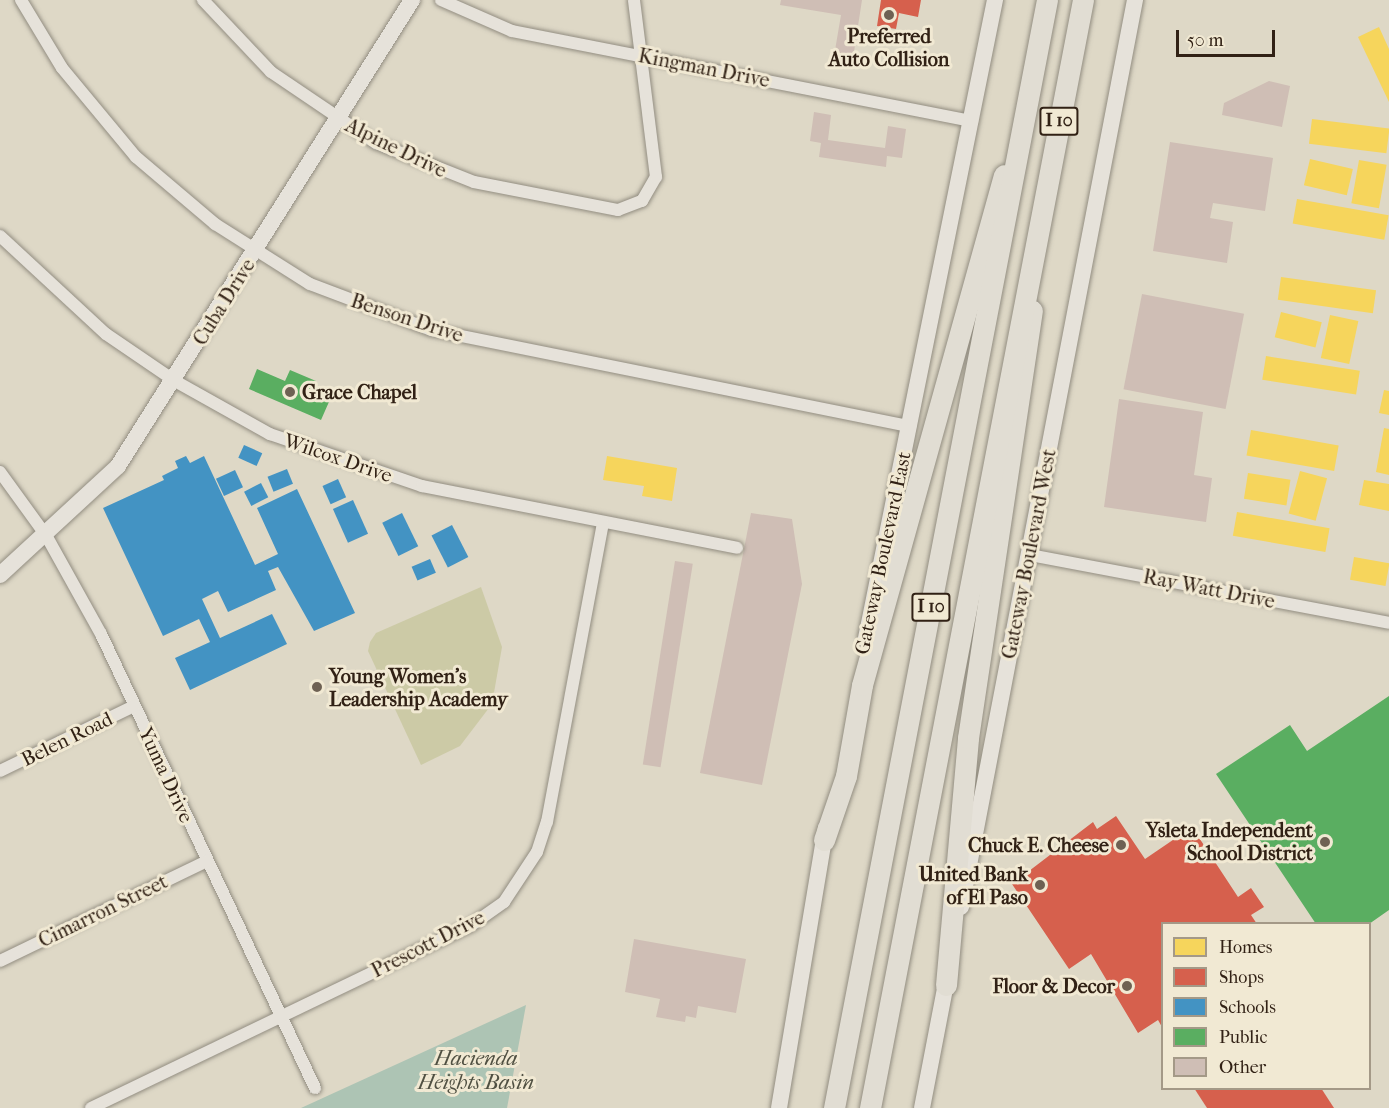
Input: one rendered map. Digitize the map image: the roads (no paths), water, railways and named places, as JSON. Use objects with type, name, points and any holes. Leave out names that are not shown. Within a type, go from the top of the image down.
[{"type":"highway","name":"I 10","points":[[834,1108],[1047,0]]},
{"type":"highway","name":"I 10","points":[[870,1108],[1083,0]]},
{"type":"highway","points":[[824,840],[846,776],[862,685],[993,206],[1028,106]]},
{"type":"highway","points":[[946,985],[968,738],[1031,343],[1035,241]]},
{"type":"main road","name":"Cuba Drive","points":[[0,574],[47,537],[118,466],[174,381],[412,0]]},
{"type":"main road","name":"Gateway Boulevard East","points":[[780,1108],[824,840],[995,0]]},
{"type":"main road","name":"Gateway Boulevard West","points":[[922,1108],[1135,0]]},
{"type":"street","name":"Benson Drive","points":[[21,0],[62,68],[136,157],[255,251],[310,284],[432,330],[910,426]]},
{"type":"street","name":"Alpine Drive","points":[[203,0],[271,72],[336,119],[426,167],[474,183],[582,205],[631,208],[650,194],[656,177],[639,55]]},
{"type":"street","name":"Kingman Drive","points":[[441,0],[512,31],[972,121]]},
{"type":"street","points":[[634,0],[639,55]]},
{"type":"street","name":"Wilcox Drive","points":[[0,236],[62,298],[174,381],[270,434],[372,472],[603,523],[737,548]]},
{"type":"street","name":"Yuma Drive","points":[[0,472],[47,537],[134,706],[315,1088]]},
{"type":"street","name":"Prescott Drive","points":[[91,1108],[470,926],[520,884],[547,822],[603,523]]},
{"type":"street","name":"Ray Watt Drive","points":[[1030,555],[1389,623]]},
{"type":"street","name":"Belen Road","points":[[0,771],[134,706]]},
{"type":"street","name":"Cimarron Street","points":[[0,961],[207,861]]},
{"type":"water","name":"Hacienda Heights Basin","points":[[526,1005],[507,1108],[301,1108]]},
{"type":"place","name":"Preferred Auto Collision","points":[[889,15]]},
{"type":"place","name":"Grace Chapel","points":[[290,392]]},
{"type":"place","name":"Young Women's Leadership Academy","points":[[317,687]]},
{"type":"place","name":"Ysleta Independent School District","points":[[1325,842]]},
{"type":"place","name":"Chuck E. Cheese","points":[[1121,845]]},
{"type":"place","name":"United Bank of El Paso","points":[[1040,885]]},
{"type":"place","name":"Floor & Decor","points":[[1127,986]]}]
